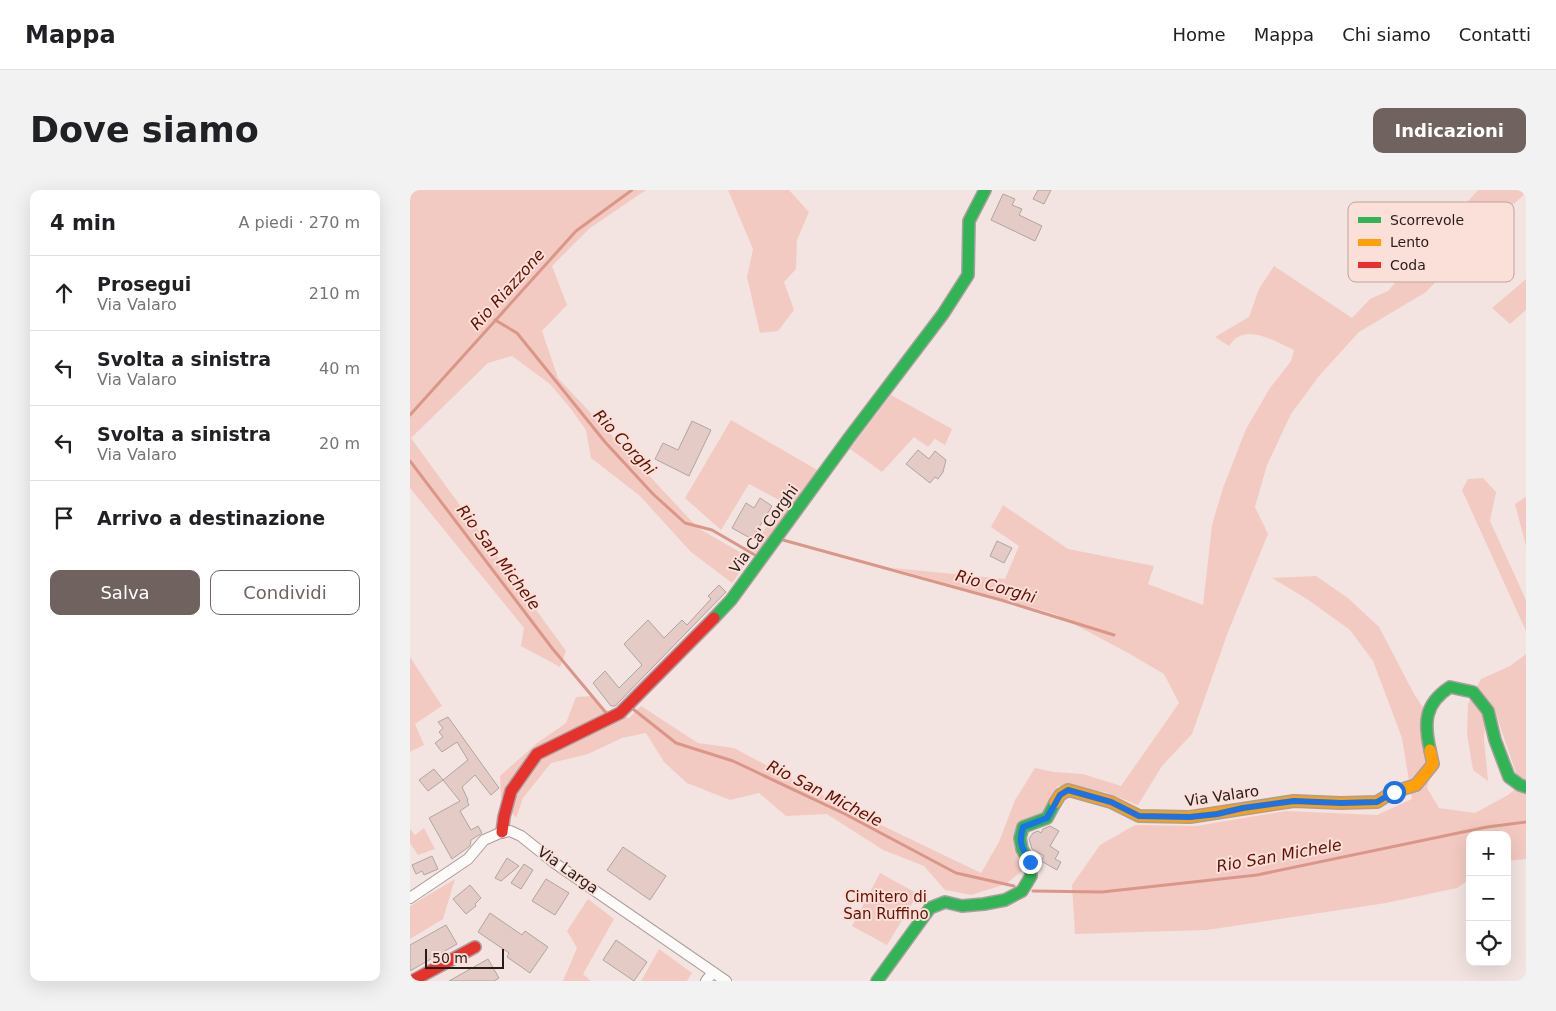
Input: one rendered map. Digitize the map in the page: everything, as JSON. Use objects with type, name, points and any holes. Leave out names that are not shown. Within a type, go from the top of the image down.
[{"type":"street","name":"Via Ca' Corghi","points":[[502,832],[511,791],[537,754],[620,713],[731,600],[849,438],[943,314],[968,276],[969,221],[985,190]]},
{"type":"street","name":"Via Valaro","points":[[877,981],[930,908],[945,902],[962,906],[984,904],[1005,900],[1018,895],[1031,876],[1030,862],[1022,849],[1020,838],[1023,827],[1047,818],[1060,795],[1068,790],[1111,802],[1139,816],[1190,817],[1294,801],[1377,802],[1394,792],[1416,785],[1433,764],[1428,745],[1427,714],[1442,691],[1450,686],[1473,692],[1488,711],[1495,740],[1509,777],[1520,785],[1526,786]]},
{"type":"street","name":"Via Larga","points":[[502,832],[510,831],[521,836],[556,864],[726,981]]},
{"type":"street","points":[[410,898],[468,859],[484,840],[502,832]]},
{"type":"street","points":[[412,981],[475,947]]},
{"type":"street","points":[[706,981],[713,972]]},
{"type":"green space","points":[[410,190],[646,190],[590,228],[552,266],[567,305],[542,331],[558,378],[698,528],[750,558],[732,583],[691,552],[640,496],[591,458],[586,430],[550,384],[512,356],[488,363],[411,438],[566,651],[560,667],[521,646],[524,628],[410,488]]},
{"type":"green space","points":[[728,190],[789,190],[809,212],[797,240],[796,269],[784,282],[794,310],[778,331],[760,333],[747,277],[753,249]]},
{"type":"green space","points":[[1478,190],[1526,190],[1526,193],[1514,204],[1514,202],[1467,202]]},
{"type":"green space","points":[[1274,266],[1352,318],[1370,299],[1388,291],[1396,282],[1436,282],[1426,292],[1359,332],[1319,376],[1291,414],[1267,465],[1255,507],[1268,534],[1228,632],[1192,734],[1162,766],[1138,805],[1105,792],[1058,786],[1044,812],[1020,823],[1014,847],[1023,870],[1006,884],[971,895],[945,890],[924,866],[883,850],[827,814],[786,816],[759,793],[730,800],[687,783],[664,762],[646,733],[622,738],[588,754],[551,763],[523,798],[516,818],[501,798],[500,776],[537,743],[566,723],[576,697],[592,696],[605,710],[629,718],[641,706],[698,743],[734,748],[850,810],[981,873],[999,842],[1015,800],[1035,768],[1054,772],[1083,774],[1121,786],[1179,703],[1164,674],[1055,614],[893,568],[1005,579],[1019,546],[991,527],[1003,505],[1068,549],[1154,566],[1148,584],[1203,605],[1212,525],[1223,488],[1246,429],[1270,388],[1291,361],[1294,350],[1260,335],[1243,335],[1229,346],[1215,337],[1249,317],[1259,289]]},
{"type":"green space","points":[[1526,279],[1526,310],[1510,324],[1492,308]]},
{"type":"green space","points":[[891,395],[952,429],[945,445],[935,439],[928,447],[914,437],[882,472],[850,449]]},
{"type":"green space","points":[[731,420],[819,471],[759,554],[752,551],[781,501],[749,484],[721,530],[685,498]]},
{"type":"green space","points":[[1483,478],[1496,492],[1490,521],[1526,600],[1526,631],[1462,490],[1468,479]]},
{"type":"green space","points":[[1526,497],[1526,546],[1515,504]]},
{"type":"green space","points":[[1316,576],[1348,598],[1379,627],[1413,692],[1427,714],[1433,764],[1427,788],[1439,808],[1475,813],[1508,795],[1520,785],[1496,714],[1485,723],[1484,738],[1488,781],[1473,770],[1467,734],[1468,704],[1481,679],[1510,666],[1526,654],[1526,859],[1511,861],[1511,831],[1466,831],[1466,882],[1457,888],[1386,903],[1207,930],[1075,934],[1072,885],[1100,845],[1135,825],[1196,826],[1286,811],[1377,815],[1412,799],[1402,738],[1373,661],[1350,630],[1307,599],[1272,578]]},
{"type":"green space","points":[[410,657],[442,706],[415,724],[424,745],[410,752]]},
{"type":"green space","points":[[424,828],[435,849],[418,855],[410,843],[410,829],[415,835]]},
{"type":"green space","name":"Cimitero di San Ruffino","points":[[880,873],[918,894],[887,945],[852,926]]},
{"type":"green space","points":[[455,879],[443,919],[410,939],[410,906]]},
{"type":"green space","points":[[588,899],[614,919],[583,974],[591,981],[563,981],[577,948],[567,931]]},
{"type":"green space","points":[[659,949],[692,973],[687,981],[641,981]]},
{"type":"building","points":[[1038,190],[1051,190],[1044,204],[1033,199]]},
{"type":"building","points":[[1003,194],[1015,199],[1012,205],[1022,209],[1019,215],[1042,226],[1035,241],[991,220]]},
{"type":"building","points":[[692,421],[711,430],[689,476],[655,459],[663,443],[678,450]]},
{"type":"building","points":[[918,450],[929,459],[935,451],[946,460],[943,472],[938,479],[935,477],[930,483],[906,464]]},
{"type":"building","points":[[760,498],[772,506],[752,539],[732,528],[746,503],[754,508]]},
{"type":"building","points":[[997,541],[1012,548],[1004,563],[990,556]]},
{"type":"building","points":[[719,585],[726,592],[615,706],[611,706],[593,683],[605,671],[619,688],[642,665],[624,644],[648,620],[664,638],[682,620],[687,625],[711,599],[708,596]]},
{"type":"building","points":[[448,717],[499,788],[491,795],[475,775],[462,787],[469,805],[460,811],[471,830],[478,826],[482,833],[471,840],[470,846],[452,859],[429,818],[460,801],[443,780],[468,760],[457,742],[442,752],[435,743],[443,737],[439,732],[443,728],[438,722]]},
{"type":"building","points":[[434,769],[443,780],[428,791],[419,780]]},
{"type":"building","points":[[1050,826],[1059,831],[1050,846],[1059,852],[1055,859],[1061,862],[1057,870],[1041,861],[1044,856],[1032,849],[1029,839],[1033,833],[1038,831],[1041,833],[1043,829]]},
{"type":"building","points":[[623,847],[666,876],[650,900],[607,870]]},
{"type":"building","points":[[432,856],[438,869],[424,875],[422,871],[416,874],[412,865]]},
{"type":"building","points":[[507,858],[519,866],[501,881],[495,878]]},
{"type":"building","points":[[524,864],[533,870],[521,889],[511,883]]},
{"type":"building","points":[[546,879],[569,893],[555,915],[532,901]]},
{"type":"building","points":[[470,885],[481,898],[475,904],[476,906],[466,914],[453,899]]},
{"type":"building","points":[[490,913],[522,935],[525,931],[548,947],[530,973],[507,957],[509,953],[478,932]]},
{"type":"building","points":[[446,925],[457,944],[410,971],[410,945]]},
{"type":"building","points":[[616,940],[647,962],[634,981],[603,960]]},
{"type":"building","points":[[488,959],[499,978],[494,981],[449,981]]},
{"type":"waterway","name":"Rio Riazzone","points":[[410,415],[576,231],[632,190]]},
{"type":"waterway","name":"Rio Corghi","points":[[495,320],[517,333],[605,442],[653,494],[685,523],[712,530],[755,555]]},
{"type":"waterway","name":"Rio San Michele","points":[[410,461],[552,648],[607,714]]},
{"type":"waterway","name":"Rio Corghi","points":[[783,540],[1001,600],[1114,635]]},
{"type":"waterway","name":"Rio San Michele","points":[[633,709],[676,743],[733,761],[845,814],[956,873],[1014,886]]},
{"type":"waterway","name":"Rio San Michele","points":[[1033,891],[1102,892],[1257,875],[1487,827],[1526,822]]},
{"type":"traffic: fast","points":[[714,618],[731,600],[849,438],[943,314],[968,275],[969,221],[985,190]]},
{"type":"traffic: fast","points":[[1430,750],[1427,723],[1428,715],[1435,700],[1450,687],[1473,692],[1488,711],[1495,740],[1509,777],[1526,787]]},
{"type":"traffic: fast","points":[[877,981],[930,908],[945,902],[962,906],[984,904],[1005,900],[1022,891],[1031,876],[1030,863],[1022,849],[1020,838],[1023,827],[1047,818],[1055,803]]},
{"type":"traffic: slow","points":[[1055,803],[1060,795],[1068,790],[1111,802],[1139,816],[1190,817],[1294,801],[1377,802],[1393,792],[1416,785],[1433,764],[1430,750]]},
{"type":"traffic: jam","points":[[502,832],[511,791],[537,754],[620,713],[714,618]]},
{"type":"traffic: jam","points":[[412,981],[475,947]]},
{"type":"route","points":[[1030,862],[1022,849],[1020,838],[1023,827],[1047,818],[1060,795],[1068,790],[1098,797],[1139,816],[1190,817],[1294,801],[1377,802],[1394,792]]}]
